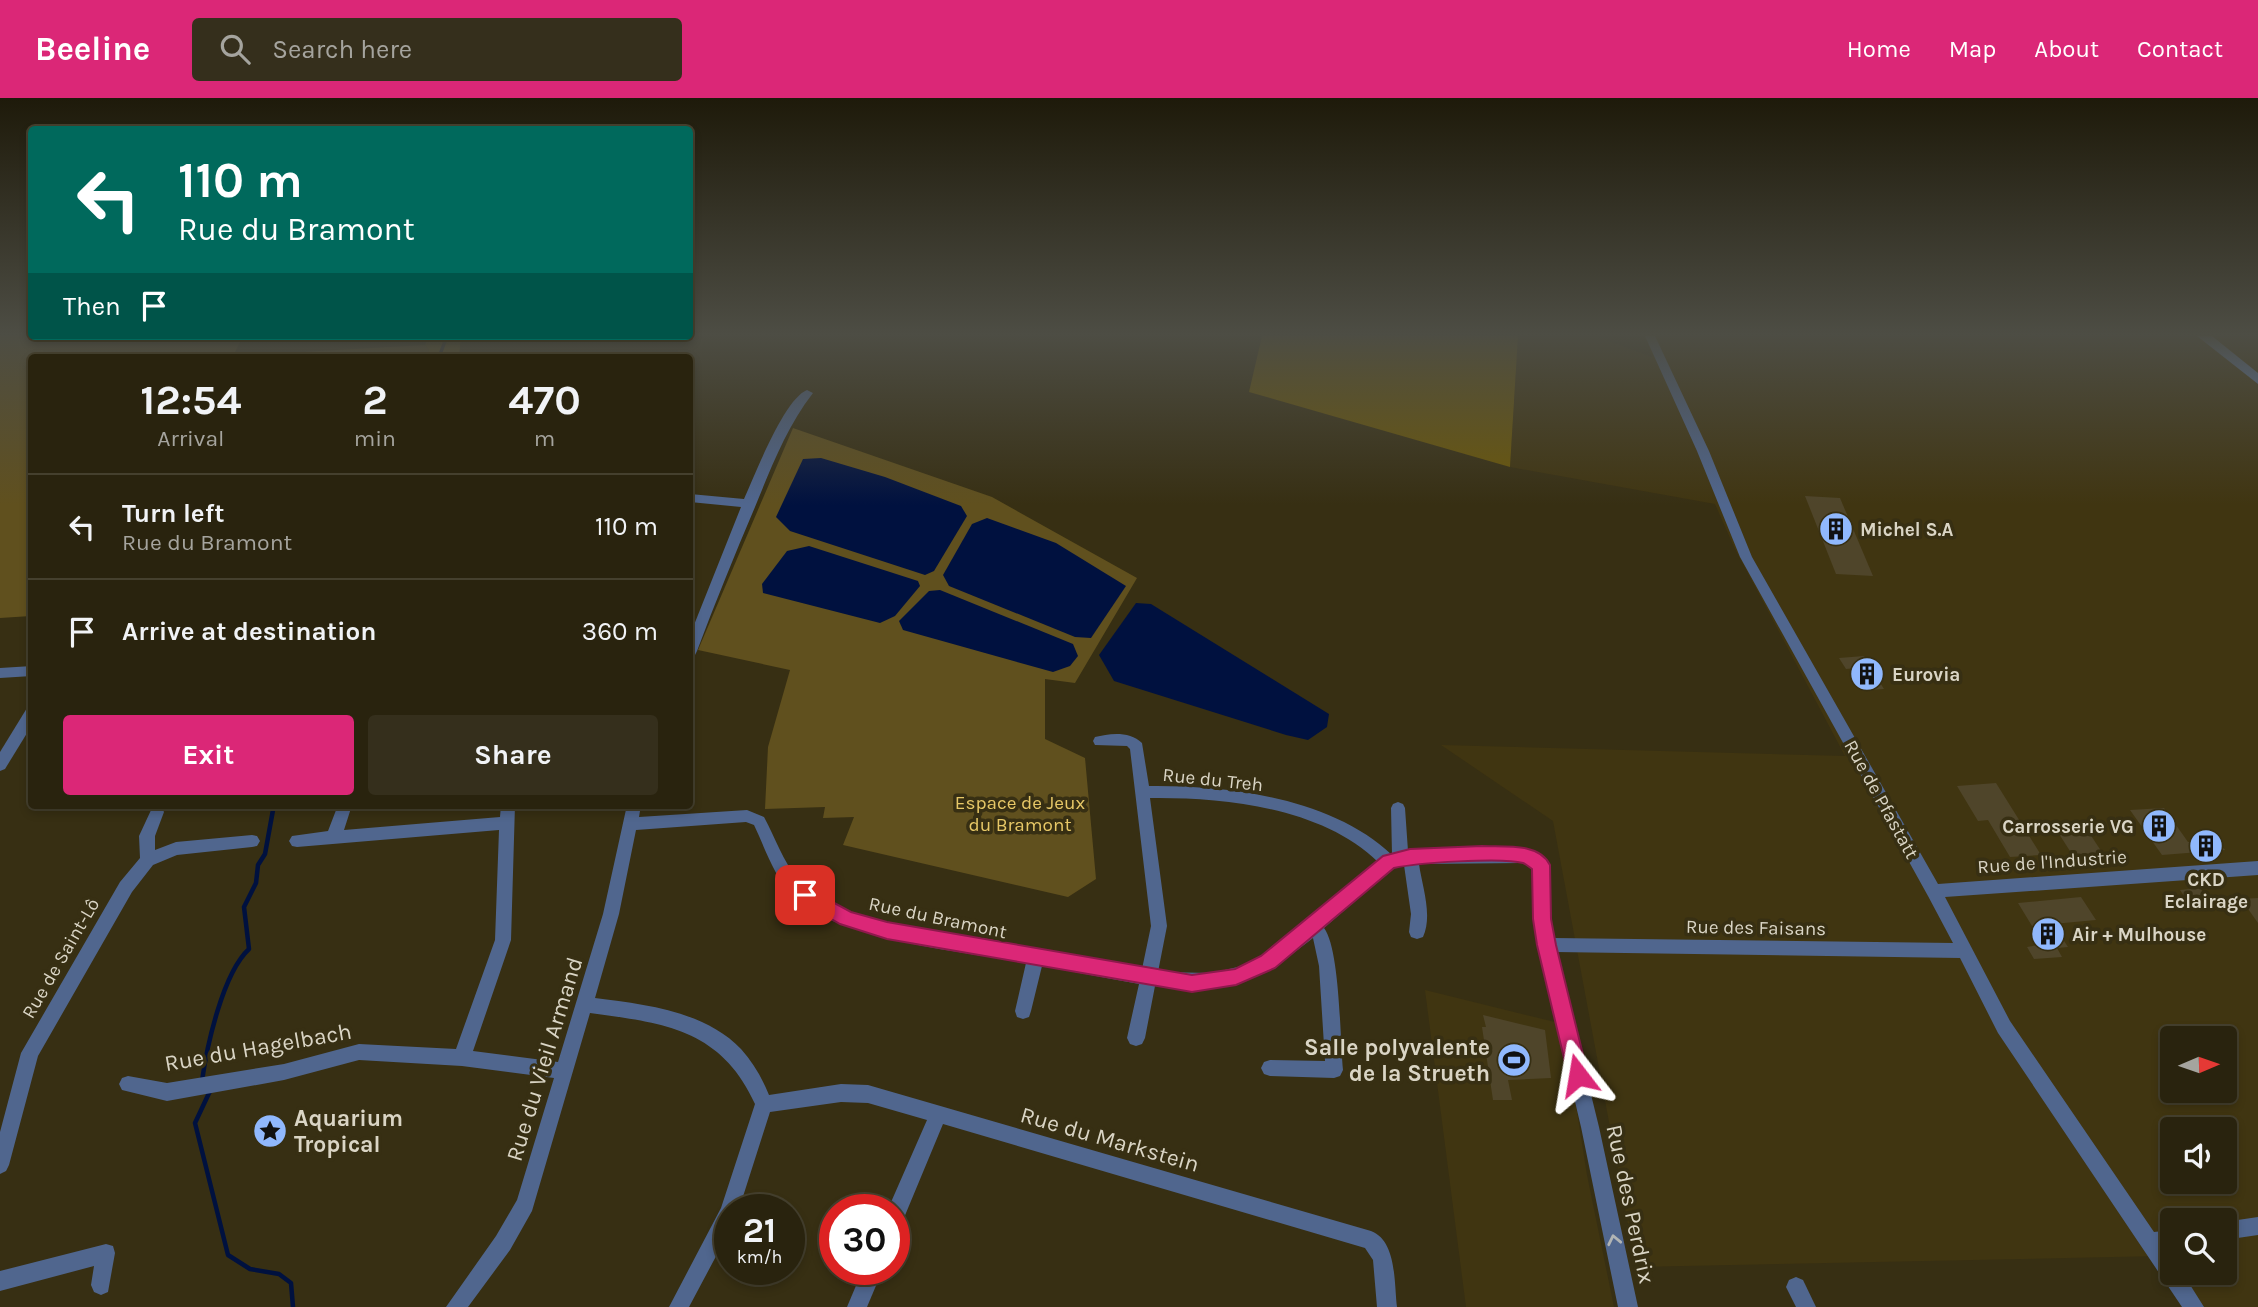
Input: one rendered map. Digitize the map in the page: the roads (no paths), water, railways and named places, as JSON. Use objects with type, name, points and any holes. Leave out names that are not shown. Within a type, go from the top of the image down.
[{"type":"street","name":"Rue de Pfastatt","points":[[1676,392],[1746,557],[1934,891],[2004,1027],[2194,1307]]},
{"type":"street","points":[[693,644],[750,504],[794,406],[801,396],[807,393]]},
{"type":"street","points":[[693,498],[750,504]]},
{"type":"street","points":[[0,673],[28,671]]},
{"type":"street","points":[[0,765],[5,748],[28,717]]},
{"type":"street","name":"Rue du Treh","points":[[1100,741],[1130,740],[1137,747],[1158,926],[1148,978]]},
{"type":"street","name":"Rue du Treh","points":[[1142,792],[1163,791],[1242,798],[1303,813],[1341,827],[1400,859]]},
{"type":"street","points":[[1398,808],[1400,859],[1419,914],[1418,932]]},
{"type":"street","points":[[334,837],[344,809]]},
{"type":"street","points":[[462,1058],[503,940],[508,809]]},
{"type":"street","name":"Rue du Vieil Armand","points":[[456,1307],[503,1243],[525,1204],[611,914],[634,809]]},
{"type":"street","points":[[157,812],[147,836],[148,860],[176,849],[252,841]]},
{"type":"street","name":"Rue du Bramont","points":[[629,824],[747,817],[759,821],[794,886],[816,904],[846,919],[887,931],[1192,984],[1236,977],[1268,962],[1400,859]]},
{"type":"street","points":[[297,841],[507,822]]},
{"type":"street","name":"Rue des Perdrix","points":[[1400,859],[1482,854],[1526,856],[1541,865],[1542,919],[1546,945],[1590,1127],[1628,1307]]},
{"type":"street","name":"Rue de Saint-Lô","points":[[0,1165],[30,1053],[126,887],[148,860]]},
{"type":"street","name":"Rue de l'Industrie","points":[[1934,891],[2258,867]]},
{"type":"street","points":[[1270,1068],[1334,1070],[1327,966],[1323,939],[1313,925]]},
{"type":"street","name":"Rue des Faisans","points":[[1546,945],[1965,951]]},
{"type":"street","points":[[1023,1011],[1036,958]]},
{"type":"street","points":[[1136,1038],[1148,978]]},
{"type":"street","points":[[585,1004],[677,1022],[708,1034],[730,1049],[755,1083],[764,1104],[735,1194]]},
{"type":"street","name":"Rue du Hagelbach","points":[[128,1084],[167,1092],[284,1072],[359,1052],[462,1058],[564,1071]]},
{"type":"street","name":"Rue du Markstein","points":[[764,1104],[841,1093],[868,1094],[1371,1240],[1382,1257],[1387,1307]]},
{"type":"street","points":[[904,1194],[938,1114]]},
{"type":"street","points":[[2237,1229],[2258,1226]]},
{"type":"street","points":[[678,1307],[714,1240]]},
{"type":"street","points":[[2151,1242],[2160,1241]]},
{"type":"street","points":[[0,1280],[106,1253],[100,1285]]},
{"type":"street","points":[[857,1307],[866,1285]]},
{"type":"street","points":[[1796,1287],[1806,1307]]},
{"type":"water","points":[[821,458],[885,477],[961,506],[967,516],[934,571],[925,575],[790,531],[776,517],[803,459]]},
{"type":"water","points":[[987,518],[1056,543],[1126,586],[1091,638],[1075,637],[949,586],[943,575],[972,524]]},
{"type":"water","points":[[809,546],[918,581],[920,586],[895,616],[880,623],[763,593],[762,584],[787,551]]},
{"type":"water","points":[[940,590],[1073,644],[1078,656],[1070,666],[1053,672],[903,630],[899,621],[929,591]]},
{"type":"water","points":[[1136,603],[1151,604],[1329,714],[1327,727],[1308,740],[1114,681],[1099,655]]},
{"type":"waterway","points":[[202,1081],[212,1030],[224,992],[231,975],[249,949],[244,907],[256,883],[258,865],[265,854],[274,809]]},
{"type":"waterway","points":[[210,1091],[195,1123],[228,1255],[250,1269],[279,1274],[291,1283],[293,1307]]},
{"type":"place","name":"Michel S.A","points":[[1836,529]]},
{"type":"place","name":"Eurovia","points":[[1867,674]]},
{"type":"place","name":"Carrosserie VG","points":[[2159,826]]},
{"type":"place","name":"CKD Eclairage","points":[[2206,846]]},
{"type":"place","name":"Air + Mulhouse","points":[[2048,934]]},
{"type":"place","name":"Salle polyvalente de la Strueth","points":[[1514,1060]]},
{"type":"place","name":"Aquarium Tropical","points":[[270,1131]]},
{"type":"park label","name":"Espace de Jeux du Bramont","points":[[1020,813]]}]
